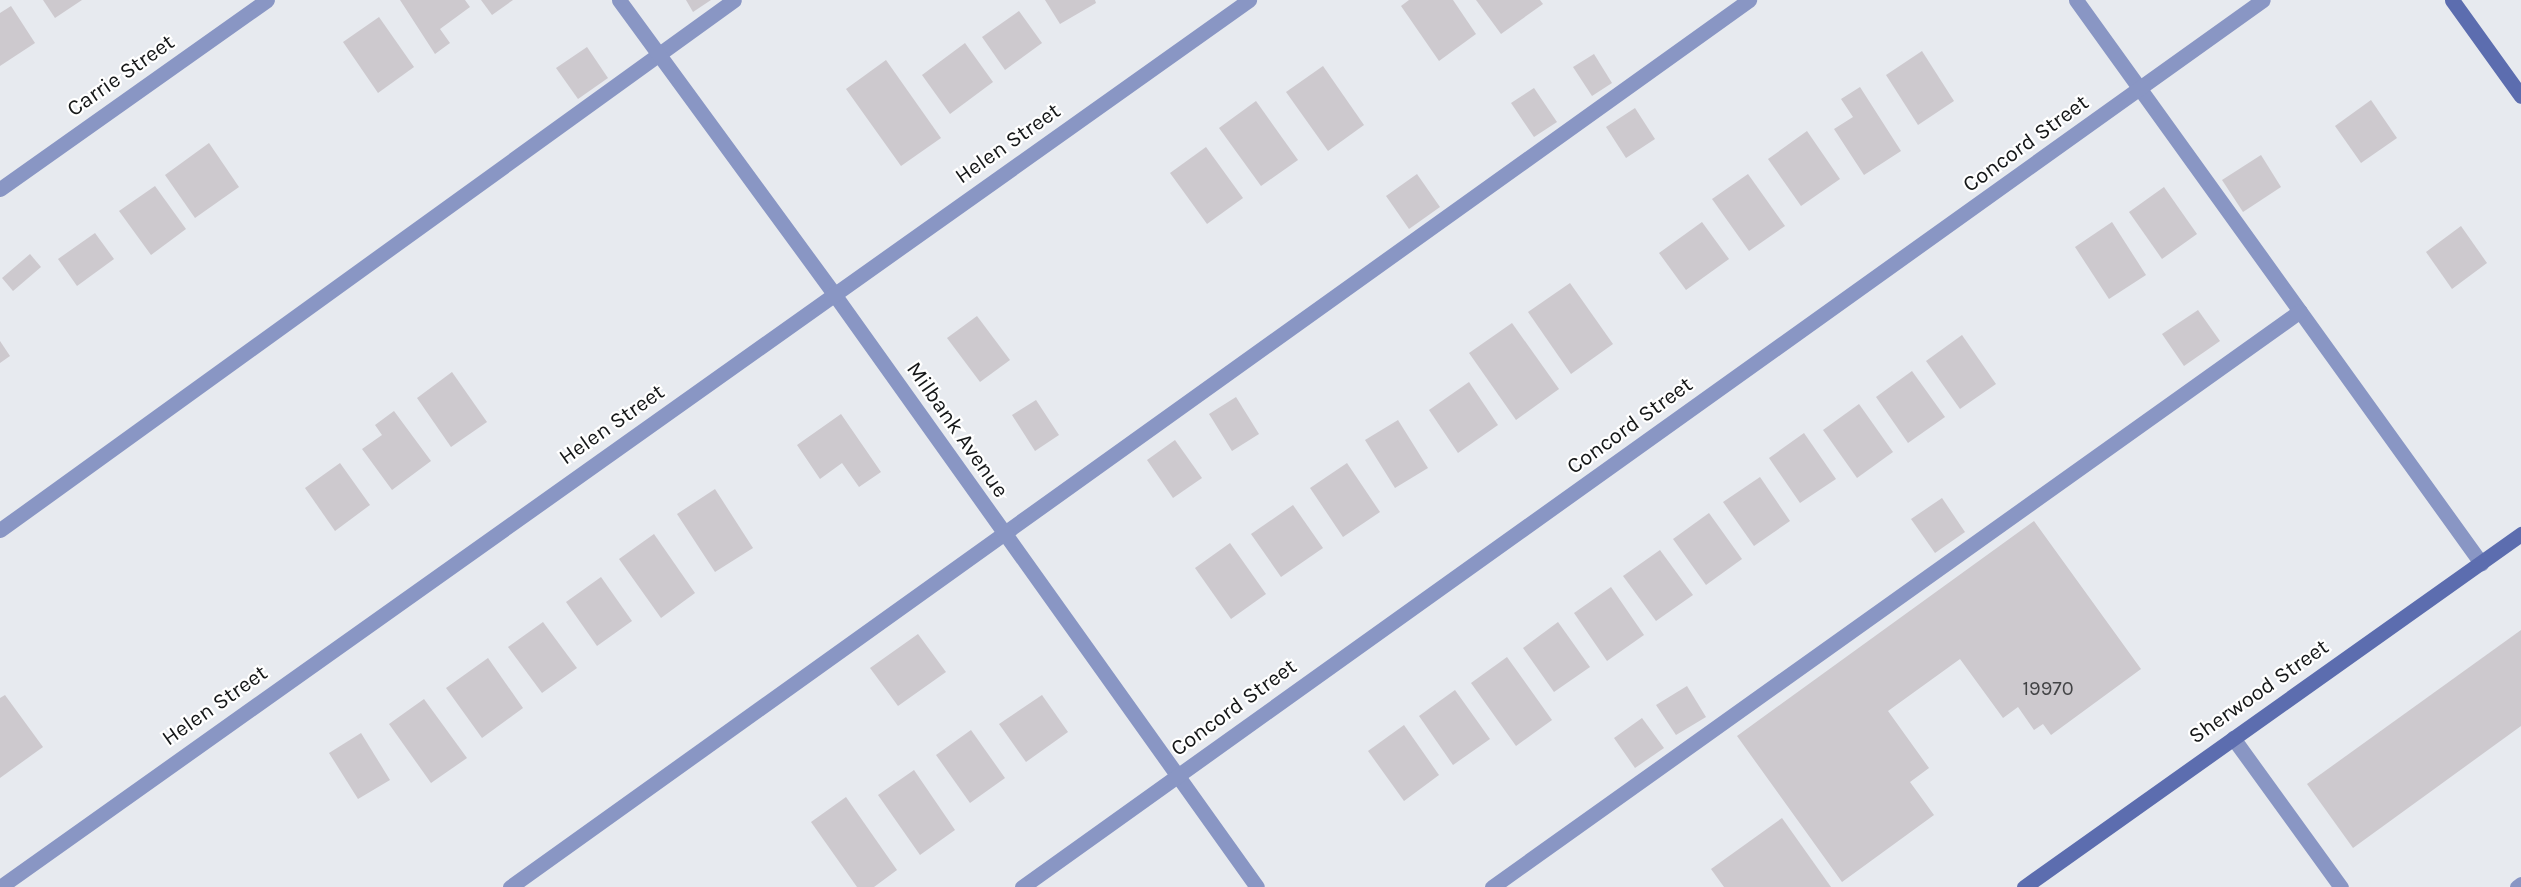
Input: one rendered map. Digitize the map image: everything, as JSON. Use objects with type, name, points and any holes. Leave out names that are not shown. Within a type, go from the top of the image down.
[{"type":"street","name":"Carrie Street","points":[[0,189],[267,0]]},
{"type":"street","name":"Milbank Avenue","points":[[619,0],[834,294],[1257,887]]},
{"type":"street","points":[[0,530],[735,0]]},
{"type":"street","name":"Helen Street","points":[[0,887],[1250,0]]},
{"type":"street","points":[[510,887],[1749,0]]},
{"type":"street","points":[[2076,0],[2481,563]]},
{"type":"street","name":"Concord Street","points":[[1022,887],[2263,0]]},
{"type":"street","points":[[2452,0],[2521,96]]},
{"type":"street","points":[[1492,887],[2300,311]]},
{"type":"street","name":"Sherwood Street","points":[[2024,887],[2521,534]]},
{"type":"street","points":[[2233,738],[2341,887]]},
{"type":"building","points":[[43,0],[82,0],[55,18]]},
{"type":"building","points":[[400,0],[465,0],[470,7],[440,29],[450,43],[435,54]]},
{"type":"building","points":[[481,0],[513,0],[492,15]]},
{"type":"building","points":[[686,0],[711,0],[693,12]]},
{"type":"building","points":[[1045,0],[1095,0],[1096,3],[1060,24]]},
{"type":"building","points":[[1409,0],[1453,0],[1476,34],[1439,61],[1401,6]]},
{"type":"building","points":[[1476,0],[1540,0],[1543,4],[1501,34]]},
{"type":"building","points":[[11,6],[35,43],[0,66],[0,13]]},
{"type":"building","points":[[1019,11],[1042,43],[1005,70],[982,37]]},
{"type":"building","points":[[379,17],[414,67],[378,93],[343,42]]},
{"type":"building","points":[[965,43],[993,82],[950,114],[922,75]]},
{"type":"building","points":[[587,47],[608,78],[578,99],[556,68]]},
{"type":"building","points":[[1922,51],[1954,101],[1918,125],[1886,75]]},
{"type":"building","points":[[1594,54],[1612,83],[1592,96],[1573,67]]},
{"type":"building","points":[[886,60],[941,138],[901,166],[846,89]]},
{"type":"building","points":[[1323,66],[1364,125],[1328,151],[1286,92]]},
{"type":"building","points":[[1860,87],[1901,151],[1864,175],[1834,129],[1853,117],[1841,99]]},
{"type":"building","points":[[1534,88],[1557,122],[1534,137],[1511,103]]},
{"type":"building","points":[[2371,100],[2397,138],[2361,163],[2335,126]]},
{"type":"building","points":[[1256,101],[1298,160],[1261,186],[1219,128]]},
{"type":"building","points":[[1635,108],[1655,139],[1626,158],[1606,127]]},
{"type":"building","points":[[1807,131],[1840,179],[1801,206],[1768,159]]},
{"type":"building","points":[[209,143],[239,187],[195,218],[165,175]]},
{"type":"building","points":[[1206,147],[1243,198],[1207,224],[1170,173]]},
{"type":"building","points":[[2261,155],[2281,187],[2243,212],[2222,180]]},
{"type":"building","points":[[1417,174],[1440,207],[1409,229],[1386,196]]},
{"type":"building","points":[[1748,174],[1785,226],[1749,251],[1712,199]]},
{"type":"building","points":[[155,186],[186,229],[151,255],[119,211]]},
{"type":"building","points":[[2164,187],[2197,234],[2162,259],[2129,212]]},
{"type":"building","points":[[1702,222],[1729,259],[1686,290],[1659,253]]},
{"type":"building","points":[[2112,222],[2146,275],[2109,299],[2075,247]]},
{"type":"building","points":[[2461,226],[2487,263],[2452,289],[2426,252]]},
{"type":"building","points":[[95,233],[114,259],[77,286],[58,259]]},
{"type":"building","points":[[30,254],[41,267],[13,291],[2,278]]},
{"type":"building","points":[[1570,283],[1613,344],[1571,374],[1528,312]]},
{"type":"building","points":[[2198,310],[2220,341],[2184,366],[2162,334]]},
{"type":"building","points":[[977,316],[1010,360],[980,382],[947,338]]},
{"type":"building","points":[[1512,323],[1559,389],[1516,420],[1469,353]]},
{"type":"building","points":[[1962,335],[1996,384],[1960,409],[1926,361]]},
{"type":"building","points":[[0,341],[10,356],[0,363]]},
{"type":"building","points":[[1912,371],[1945,417],[1908,443],[1876,397]]},
{"type":"building","points":[[452,372],[487,422],[451,447],[417,398]]},
{"type":"building","points":[[1469,382],[1498,425],[1458,453],[1429,410]]},
{"type":"building","points":[[1236,397],[1259,434],[1232,451],[1209,414]]},
{"type":"building","points":[[1036,400],[1059,435],[1035,451],[1012,415]]},
{"type":"building","points":[[1859,404],[1893,452],[1857,478],[1823,430]]},
{"type":"building","points":[[394,411],[431,461],[392,490],[362,449],[382,435],[375,425]]},
{"type":"building","points":[[841,414],[881,472],[859,487],[842,463],[820,479],[797,445]]},
{"type":"building","points":[[1398,420],[1428,468],[1395,488],[1365,440]]},
{"type":"building","points":[[1804,433],[1836,479],[1800,503],[1769,458]]},
{"type":"building","points":[[1175,440],[1202,478],[1173,498],[1147,460]]},
{"type":"building","points":[[340,463],[370,505],[335,531],[305,488]]},
{"type":"building","points":[[1347,463],[1380,512],[1343,537],[1310,488]]},
{"type":"building","points":[[1760,477],[1790,521],[1754,546],[1723,502]]},
{"type":"building","points":[[715,489],[753,548],[715,572],[677,514]]},
{"type":"building","points":[[1942,498],[1965,532],[1935,553],[1911,519]]},
{"type":"building","points":[[1293,505],[1323,548],[1281,577],[1251,534]]},
{"type":"building","points":[[1709,513],[1742,559],[1706,585],[1673,539]]},
{"type":"building","points":[[2034,521],[2141,669],[2051,735],[2043,724],[2034,730],[2018,707],[2003,718],[1960,659],[1888,711],[1929,768],[1910,782],[1934,815],[1842,882],[1737,736]]},
{"type":"building","points":[[654,534],[695,593],[661,618],[619,559]]},
{"type":"building","points":[[1230,543],[1266,594],[1231,619],[1195,568]]},
{"type":"building","points":[[1660,550],[1693,595],[1656,621],[1623,576]]},
{"type":"building","points":[[601,577],[632,621],[597,646],[566,602]]},
{"type":"building","points":[[1611,587],[1644,635],[1607,661],[1574,613]]},
{"type":"building","points":[[543,622],[577,668],[542,693],[508,647]]},
{"type":"building","points":[[1558,622],[1590,667],[1554,692],[1523,648]]},
{"type":"building","points":[[2521,630],[2521,726],[2353,848],[2307,784]]},
{"type":"building","points":[[918,634],[946,672],[898,706],[870,668]]},
{"type":"building","points":[[1507,657],[1552,720],[1516,746],[1471,683]]},
{"type":"building","points":[[488,658],[523,708],[482,738],[446,688]]},
{"type":"building","points":[[1687,686],[1706,717],[1676,735],[1656,705]]},
{"type":"building","points":[[1455,690],[1490,739],[1453,765],[1419,716]]},
{"type":"building","points":[[5,695],[43,747],[0,778],[0,698]]},
{"type":"building","points":[[1042,695],[1068,732],[1026,762],[999,724]]},
{"type":"building","points":[[424,699],[467,758],[431,783],[389,724]]},
{"type":"building","points":[[1642,718],[1664,748],[1635,768],[1614,738]]},
{"type":"building","points":[[1404,725],[1439,775],[1404,801],[1368,751]]},
{"type":"building","points":[[971,730],[1005,778],[970,803],[936,755]]},
{"type":"building","points":[[361,733],[390,780],[358,799],[329,753]]},
{"type":"building","points":[[914,770],[955,830],[920,855],[878,795]]},
{"type":"building","points":[[846,797],[897,870],[874,887],[857,887],[811,822]]},
{"type":"building","points":[[1782,818],[1831,887],[1724,887],[1711,869]]}]
